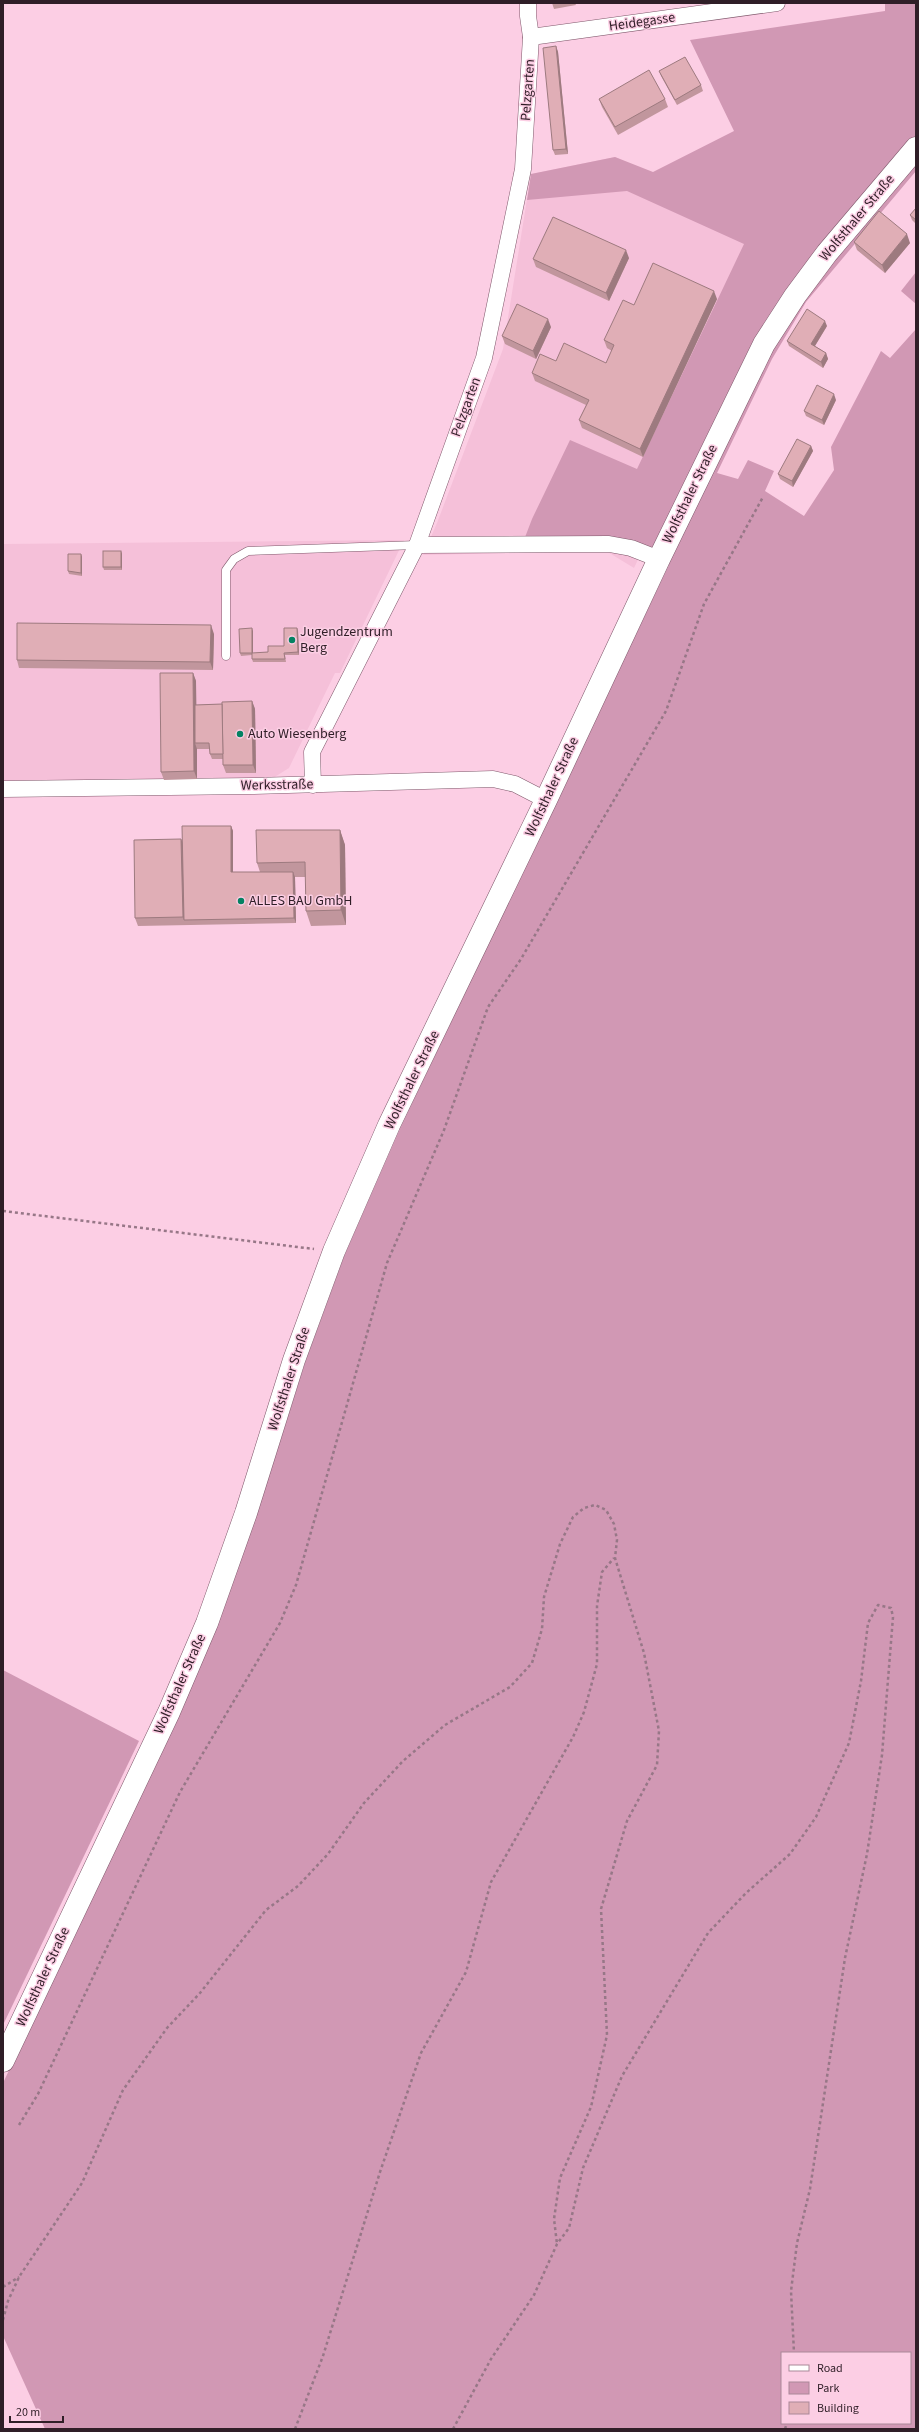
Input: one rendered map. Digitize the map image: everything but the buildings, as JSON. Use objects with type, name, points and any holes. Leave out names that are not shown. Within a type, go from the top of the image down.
[{"type":"main road","name":"Wolfsthaler Straße","points":[[3,2061],[169,1712],[207,1622],[246,1513],[294,1360],[334,1251],[390,1125],[546,800],[659,559],[764,344],[795,296],[827,253],[916,148]]},
{"type":"street","name":"Pelzgarten","points":[[313,784],[312,752],[417,544],[484,358],[523,169],[531,37],[528,3]]},
{"type":"street","name":"Heidegasse","points":[[531,37],[777,3]]},
{"type":"street","points":[[417,544],[610,544],[631,548],[659,559]]},
{"type":"street","name":"Werksstraße","points":[[3,789],[313,784],[493,779],[515,784],[546,800]]},
{"type":"lane","points":[[226,656],[226,570],[234,559],[248,551],[417,544]]},
{"type":"path","points":[[19,2125],[38,2094],[180,1792],[280,1623],[296,1585],[387,1263],[444,1130],[488,1007],[525,952],[666,711],[704,604],[763,497]]},
{"type":"path","points":[[3,1211],[334,1251]]},
{"type":"path","points":[[3,2320],[8,2301],[19,2277],[82,2183],[123,2090],[167,2028],[200,1993],[266,1910],[298,1886],[328,1854],[364,1803],[403,1761],[445,1725],[510,1687],[532,1663],[542,1629],[544,1597],[560,1544],[573,1517],[584,1508],[595,1505],[606,1510],[614,1524],[617,1540],[615,1558],[645,1661],[659,1731],[657,1765],[627,1821],[601,1909],[608,2035],[590,2107],[560,2178],[554,2219],[557,2244]]},
{"type":"path","points":[[295,2429],[323,2356],[380,2172],[421,2053],[466,1972],[491,1882],[573,1737],[584,1712],[597,1664],[597,1606],[602,1572],[615,1558]]},
{"type":"path","points":[[453,2429],[491,2359],[534,2295],[557,2244],[570,2228],[583,2168],[622,2076],[708,1933],[746,1893],[790,1854],[816,1817],[849,1743],[861,1681],[868,1623],[878,1604],[891,1608],[893,1617],[882,1755],[868,1854],[845,1958],[810,2189],[796,2243],[791,2291],[794,2352]]},
{"type":"path","points":[[3,2287],[19,2277]]},
{"type":"shaded area","points":[[615,157],[805,246],[668,497],[634,568],[606,551],[423,555],[437,523],[503,349],[531,174]]},
{"type":"shaded area","points":[[404,540],[340,673],[335,673],[289,768],[273,778],[3,781],[3,544]]},
{"type":"green space","points":[[885,3],[916,3],[916,171],[806,302],[772,359],[717,473],[738,479],[748,460],[774,471],[765,491],[804,516],[834,470],[831,447],[881,351],[890,358],[916,329],[916,2429],[45,2429],[3,2336],[3,2083],[160,1753],[256,1517],[305,1363],[345,1254],[399,1131],[669,565],[606,551],[519,553],[532,519],[570,440],[637,469],[744,244],[627,191],[527,200],[531,174],[615,157],[653,172],[734,131],[690,40],[885,11]]},
{"type":"green space","points":[[916,272],[916,304],[901,291]]},
{"type":"green space","points":[[3,1670],[139,1741],[3,2025]]},
{"type":"place","name":"Jugendzentrum Berg","points":[[292,640]]},
{"type":"place","name":"Auto Wiesenberg","points":[[240,734]]},
{"type":"place","name":"ALLES BAU GmbH","points":[[241,901]]}]
